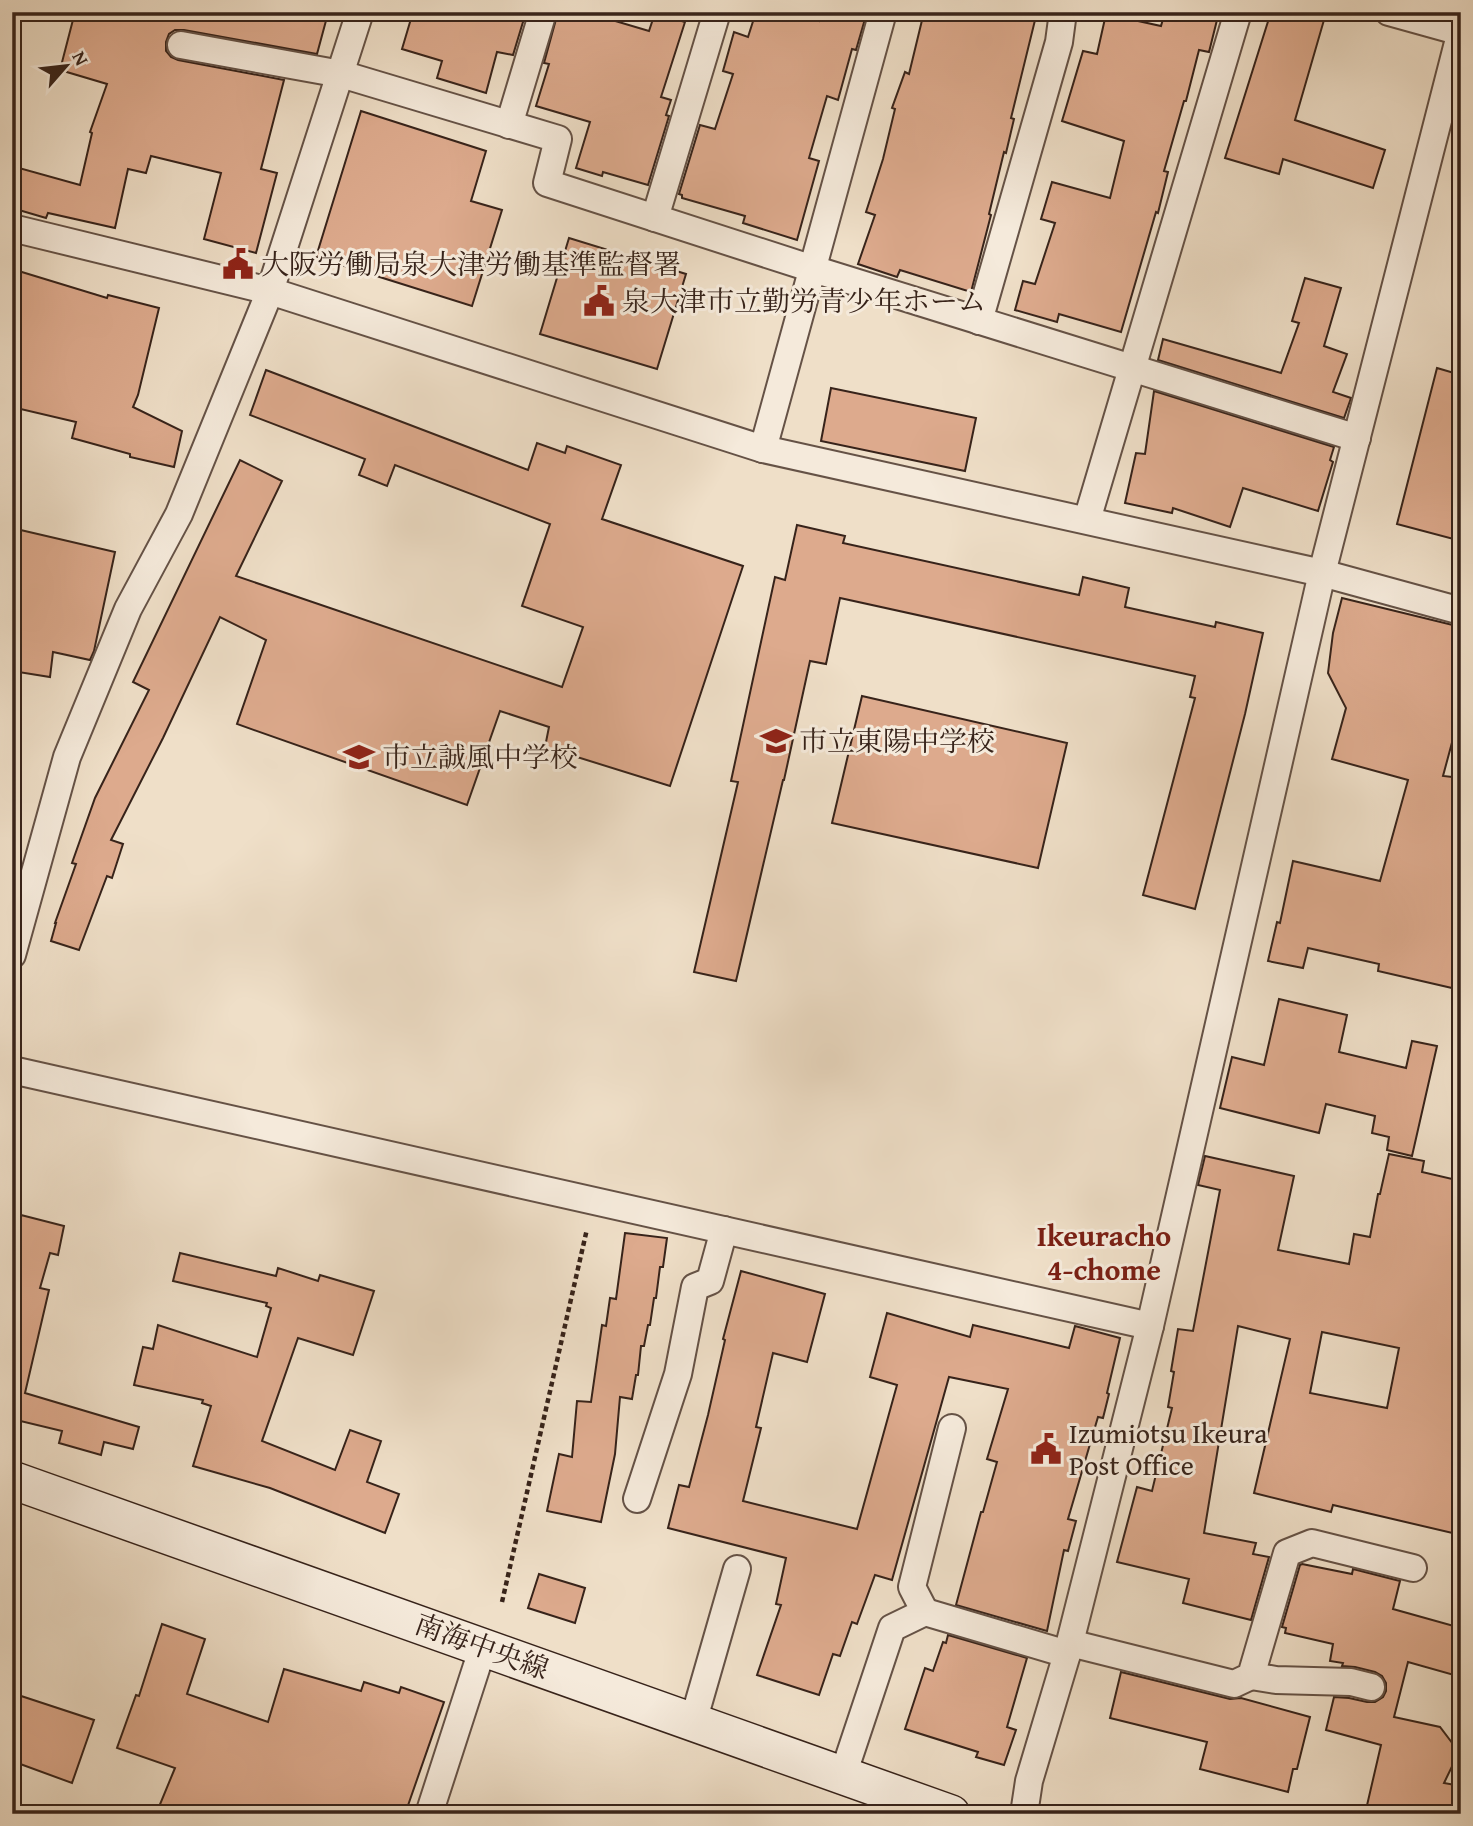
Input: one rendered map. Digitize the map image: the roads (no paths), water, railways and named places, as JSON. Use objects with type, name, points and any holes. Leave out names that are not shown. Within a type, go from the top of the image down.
[{"type":"street","points":[[12,955],[67,757],[128,609],[179,514],[270,291],[360,12]]},
{"type":"street","points":[[509,125],[543,12]]},
{"type":"street","points":[[655,218],[717,12]]},
{"type":"street","points":[[762,449],[883,12]]},
{"type":"street","points":[[979,321],[1059,42],[1063,12]]},
{"type":"street","points":[[1087,520],[1238,12]]},
{"type":"street","points":[[1024,1814],[1030,1781],[1069,1648],[1150,1326],[1322,573],[1461,32],[1389,12]]},
{"type":"street","points":[[181,46],[341,74],[558,139],[547,183],[813,269],[1357,438]]},
{"type":"street","points":[[12,228],[270,291],[762,449],[1322,573],[1461,611]]},
{"type":"street","points":[[12,1070],[1150,1326]]},
{"type":"street","points":[[637,1499],[678,1374],[695,1287],[710,1280],[724,1230]]},
{"type":"street","points":[[925,1612],[912,1587],[952,1428]]},
{"type":"street","name":"南海中央線","points":[[12,1480],[951,1814]]},
{"type":"street","points":[[1251,1676],[1287,1553],[1312,1543],[1413,1567]]},
{"type":"street","points":[[694,1722],[737,1569]]},
{"type":"street","points":[[843,1775],[892,1628],[925,1612],[1069,1648],[1234,1684],[1251,1676],[1276,1680],[1351,1682],[1371,1687]]},
{"type":"street","points":[[429,1814],[483,1647]]},
{"type":"place","name":"大阪労働局泉大津労働基準監督署","points":[[238,264]]},
{"type":"place","name":"泉大津市立勤労青少年ホーム","points":[[599,301]]},
{"type":"place","name":"市立東陽中学校","points":[[776,741]]},
{"type":"place","name":"市立誠風中学校","points":[[359,757]]},
{"type":"place","name":"Izumiotsu Ikeura Post Office","points":[[1046,1449]]},
{"type":"district","name":"Ikeuracho 4-chome","points":[[1104,1253]]}]
